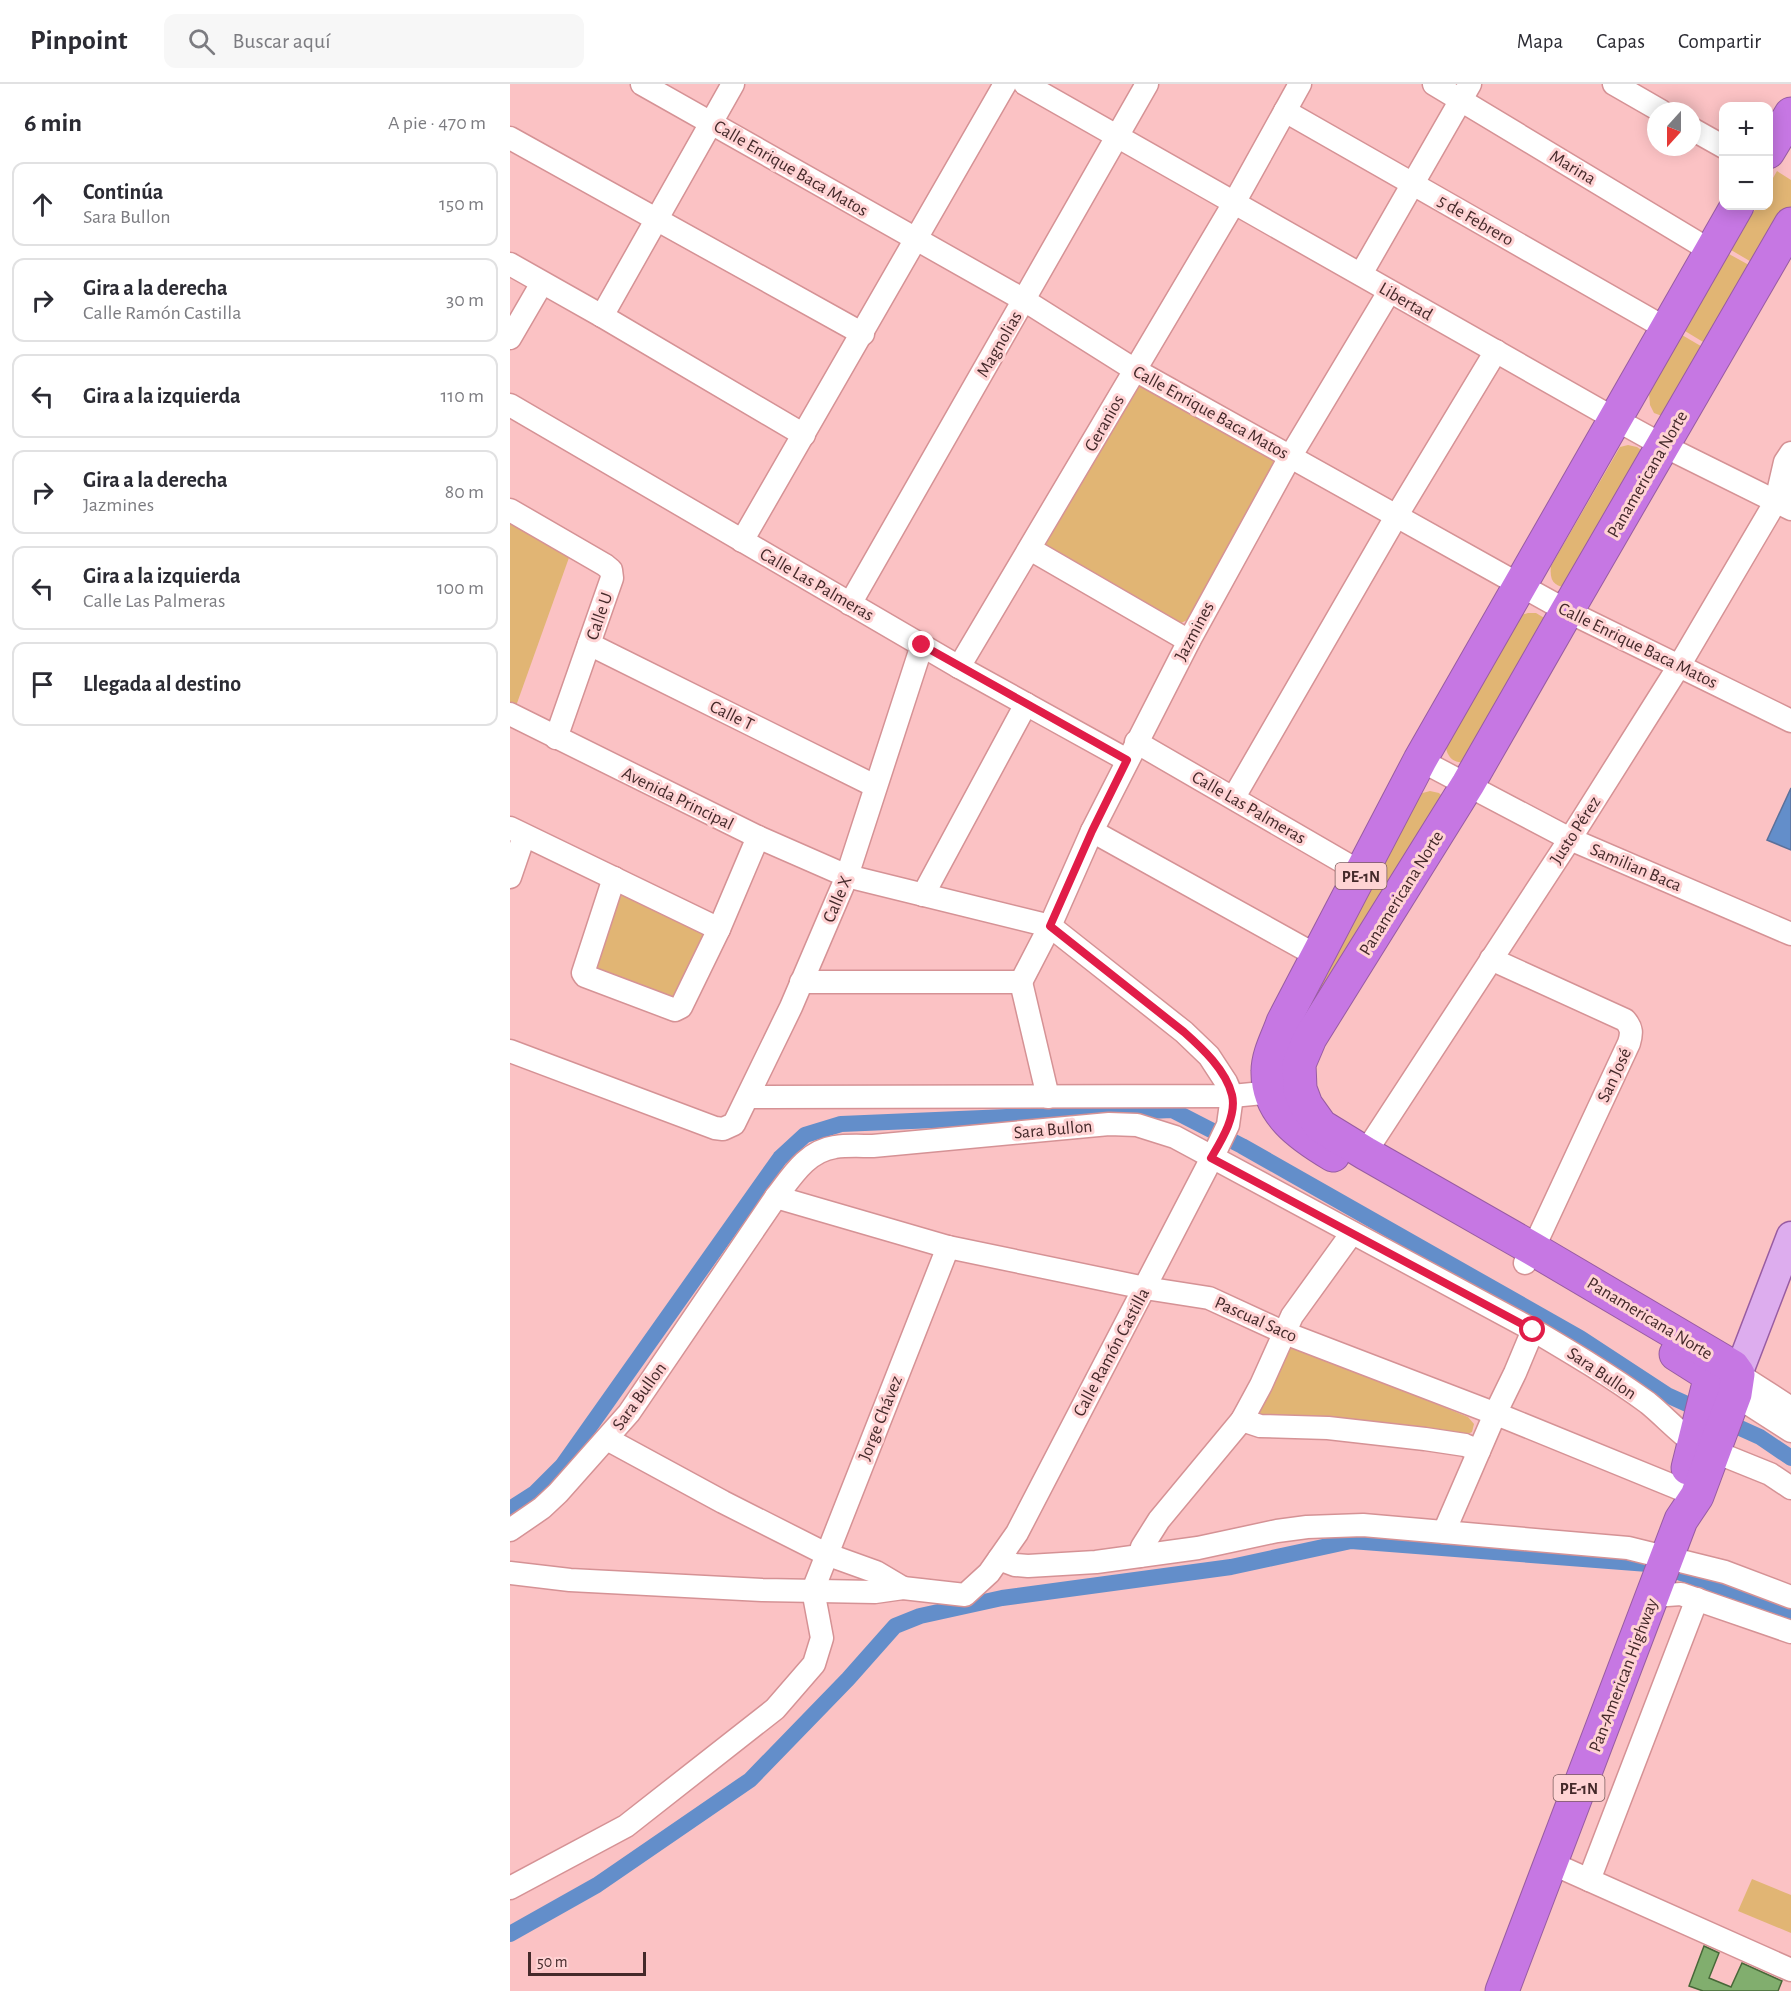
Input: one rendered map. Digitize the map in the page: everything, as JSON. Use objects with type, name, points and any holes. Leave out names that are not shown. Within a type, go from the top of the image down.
[{"type":"highway","points":[[1773,144],[1791,114]]},
{"type":"highway","name":"Panamericana Norte","points":[[1529,1256],[1321,1126],[1306,1105],[1285,1090],[1268,1070],[1273,1049],[1284,1022],[1420,760],[1735,210]]},
{"type":"highway","name":"Panamericana Norte","points":[[1724,1388],[1733,1367],[1529,1256],[1311,1142],[1279,1113],[1285,1090],[1310,1038],[1468,784],[1791,224]]},
{"type":"highway","name":"Pan-American Highway","points":[[1502,1991],[1660,1575],[1682,1505],[1696,1496],[1706,1439],[1724,1388]]},
{"type":"main road","points":[[1724,1388],[1791,1236]]},
{"type":"street","name":"Calle Enrique Baca Matos","points":[[642,84],[1024,300],[1134,370],[1566,611],[1791,721]]},
{"type":"street","points":[[602,316],[733,84]]},
{"type":"street","points":[[742,541],[1005,84]]},
{"type":"street","name":"Libertad","points":[[1025,84],[1664,446],[1786,499]]},
{"type":"street","name":"Magnolias","points":[[850,604],[1147,84]]},
{"type":"street","name":"Geranios","points":[[959,667],[1234,203],[1300,84]]},
{"type":"street","name":"Marina","points":[[1434,84],[1465,92],[1711,251]]},
{"type":"street","points":[[1614,84],[1647,103]]},
{"type":"street","points":[[1362,274],[1465,92]]},
{"type":"street","name":"5 de Febrero","points":[[1285,111],[1667,329]]},
{"type":"street","points":[[1701,134],[1719,144]]},
{"type":"street","points":[[510,138],[863,334]]},
{"type":"street","points":[[510,264],[804,435]]},
{"type":"street","points":[[510,338],[542,283]]},
{"type":"street","name":"Jazmines","points":[[1021,982],[1050,926],[1131,751],[1189,641],[1290,457],[1389,292]]},
{"type":"street","points":[[1234,797],[1397,515],[1496,351]]},
{"type":"street","name":"Calle Las Palmeras","points":[[510,405],[1026,704],[1234,797],[1362,873]]},
{"type":"street","name":"Justo Pérez","points":[[1365,1153],[1570,839],[1786,499],[1785,462],[1791,453]]},
{"type":"street","name":"Calle U","points":[[510,510],[611,570],[612,578],[556,738]]},
{"type":"street","points":[[1030,549],[1189,641]]},
{"type":"street","name":"Calle T","points":[[589,644],[875,786]]},
{"type":"street","name":"Calle X","points":[[510,1051],[715,1128],[723,1129],[734,1124],[801,982],[847,876],[922,645]]},
{"type":"street","points":[[923,895],[1026,704]]},
{"type":"street","name":"Avenida Principal","points":[[510,714],[758,837],[847,876],[1050,926]]},
{"type":"street","name":"Samilian Baca","points":[[1420,760],[1570,839],[1791,934]]},
{"type":"street","points":[[1092,831],[1318,957]]},
{"type":"street","points":[[510,877],[517,832],[719,929]]},
{"type":"street","points":[[614,878],[583,973],[585,976],[675,1010],[681,1007],[719,929],[758,837]]},
{"type":"street","points":[[1050,926],[1197,1043],[1218,1069],[1232,1096]]},
{"type":"street","name":"San José","points":[[1491,959],[1625,1020],[1630,1026],[1629,1043],[1529,1256]]},
{"type":"street","points":[[801,982],[1021,982],[1048,1097]]},
{"type":"street","points":[[748,1097],[1232,1096],[1285,1090]]},
{"type":"street","name":"Calle Ramón Castilla","points":[[903,1588],[965,1595],[989,1573],[1017,1533],[1228,1125],[1232,1096]]},
{"type":"street","name":"Sara Bullon","points":[[510,1530],[542,1508],[558,1493],[629,1413],[776,1197],[812,1155],[834,1147],[873,1146],[1109,1124],[1137,1125],[1214,1153],[1352,1233],[1578,1356],[1650,1405],[1679,1433],[1706,1439],[1791,1488]]},
{"type":"street","name":"Pascual Saco","points":[[776,1197],[948,1247],[1145,1288],[1209,1298],[1285,1333],[1495,1414],[1682,1505]]},
{"type":"street","points":[[1140,1556],[1142,1547],[1159,1520],[1242,1420],[1261,1385],[1292,1316],[1352,1233]]},
{"type":"street","name":"Jorge Chávez","points":[[813,1590],[948,1247]]},
{"type":"street","points":[[1444,1532],[1533,1330]]},
{"type":"street","points":[[1724,1388],[1791,1408]]},
{"type":"street","points":[[1724,1388],[1791,1431]]},
{"type":"street","points":[[1242,1420],[1260,1426],[1328,1428],[1425,1439],[1465,1445],[1479,1451]]},
{"type":"street","points":[[607,1439],[723,1502],[826,1554],[876,1572],[903,1588]]},
{"type":"street","points":[[999,1559],[1015,1565],[1028,1566],[1096,1562],[1198,1548],[1277,1531],[1307,1527],[1363,1525],[1628,1548],[1681,1594],[1791,1632]]},
{"type":"street","points":[[1660,1575],[1725,1572],[1791,1597]]},
{"type":"street","points":[[510,1573],[570,1580],[762,1590],[875,1593],[903,1588]]},
{"type":"street","points":[[510,1888],[626,1826],[775,1709],[814,1664],[822,1638],[813,1590]]},
{"type":"street","points":[[1589,1880],[1697,1599]]},
{"type":"street","points":[[1551,1863],[1791,1970]]},
{"type":"shaded area","points":[[1777,171],[1791,180],[1791,213],[1760,267],[1731,250],[1755,210],[1773,210],[1773,178]]},
{"type":"shaded area","points":[[1729,254],[1758,270],[1713,348],[1685,331]]},
{"type":"shaded area","points":[[1682,335],[1711,352],[1662,416],[1654,413],[1650,405],[1649,393]]},
{"type":"shaded area","points":[[1149,382],[1271,453],[1276,470],[1198,615],[1181,623],[1047,550],[1045,532],[1130,390]]},
{"type":"shaded area","points":[[1628,445],[1644,452],[1570,588],[1557,585],[1552,580],[1551,566],[1620,447]]},
{"type":"shaded area","points":[[510,516],[571,552],[516,706],[510,703]]},
{"type":"shaded area","points":[[1536,613],[1546,619],[1471,763],[1455,761],[1449,756],[1446,748],[1521,615]]},
{"type":"shaded area","points":[[1430,791],[1439,793],[1446,800],[1296,1031],[1419,794]]},
{"type":"shaded area","points":[[618,893],[708,930],[676,1001],[596,970]]},
{"type":"shaded area","points":[[1290,1344],[1468,1417],[1474,1424],[1472,1432],[1468,1434],[1255,1420]]},
{"type":"shaded area","points":[[1752,1879],[1791,1895],[1791,1933],[1738,1911]]},
{"type":"water","points":[[1791,788],[1791,850],[1767,840]]},
{"type":"building","points":[[1704,1946],[1719,1953],[1709,1978],[1731,1987],[1742,1963],[1782,1981],[1778,1991],[1703,1991],[1689,1986]]},
{"type":"waterway","points":[[510,1509],[535,1493],[562,1466],[780,1158],[805,1135],[841,1124],[1172,1110],[1242,1146],[1580,1338],[1667,1395],[1760,1437],[1791,1458]]},
{"type":"waterway","points":[[510,1934],[597,1885],[750,1780],[848,1679],[895,1626],[920,1616],[1002,1598],[1231,1567],[1351,1541],[1648,1564],[1791,1611]]},
{"type":"route","points":[[922,645],[1127,760],[1092,831],[1050,926],[1184,1032],[1209,1056],[1232,1096],[1228,1125],[1211,1158],[1533,1330]]}]
